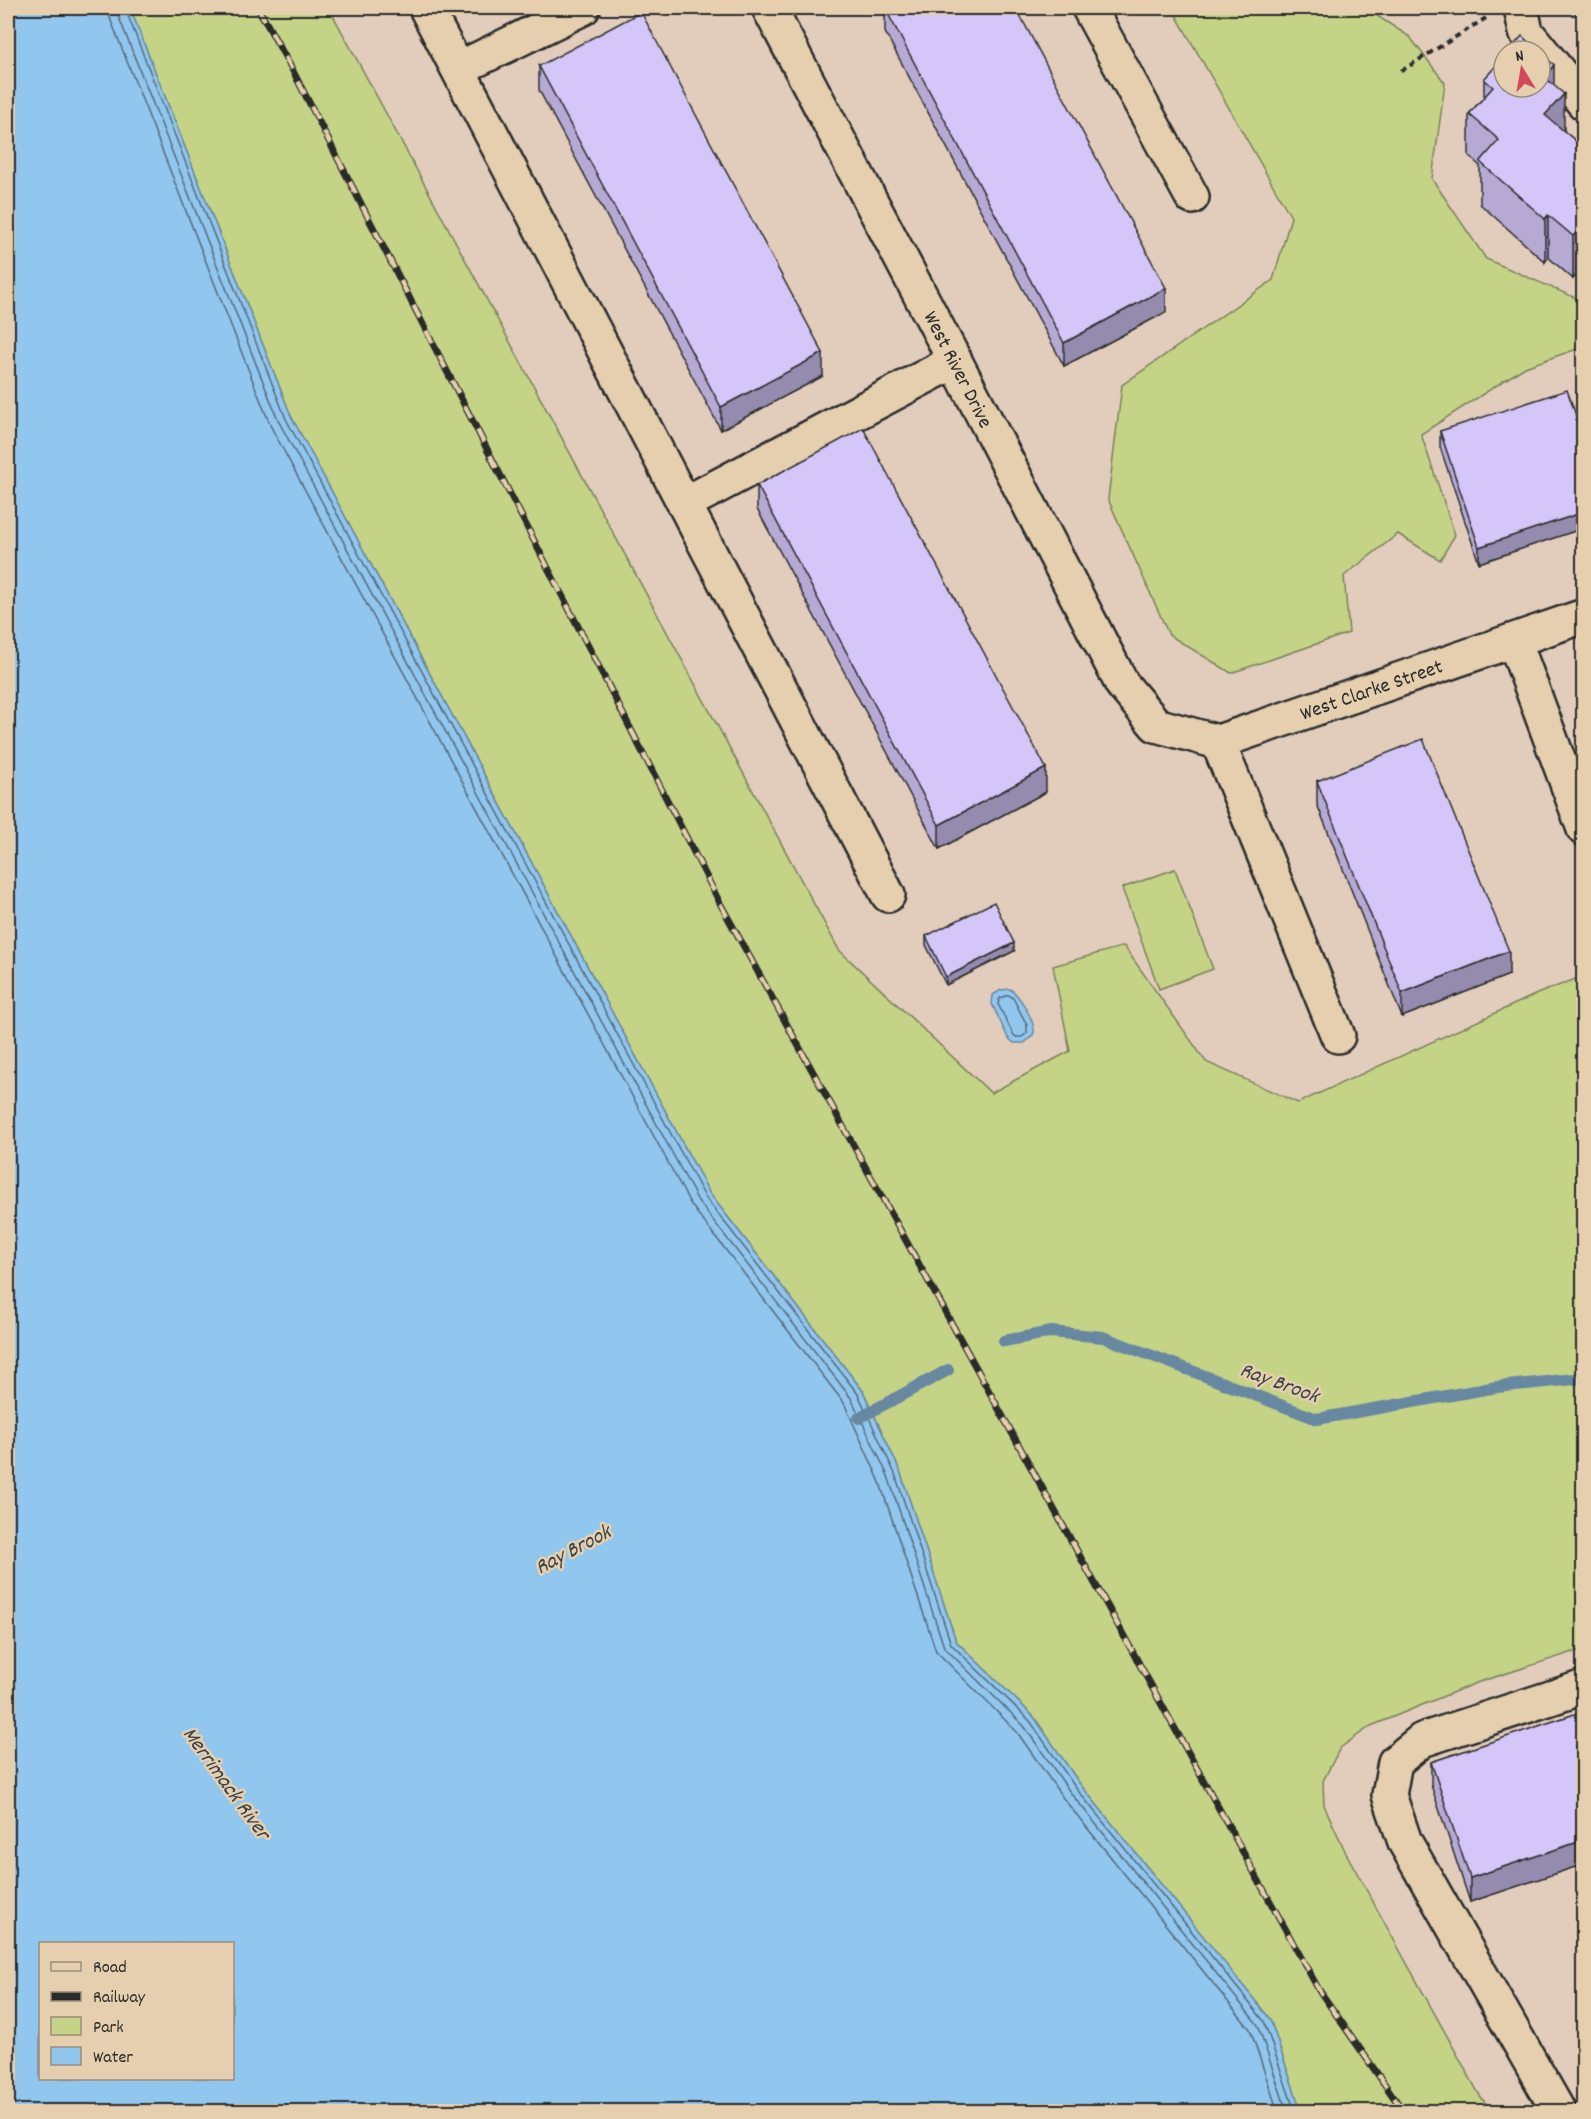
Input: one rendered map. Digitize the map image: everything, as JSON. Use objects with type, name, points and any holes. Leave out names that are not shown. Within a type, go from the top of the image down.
[{"type":"street","points":[[426,8],[888,895]]},
{"type":"street","points":[[458,69],[583,8]]},
{"type":"street","points":[[1089,8],[1192,197]]},
{"type":"street","points":[[1508,10],[1584,103]]},
{"type":"street","name":"West River Drive","points":[[781,11],[955,361],[1122,684],[1156,725],[1218,742]]},
{"type":"street","points":[[684,504],[955,361]]},
{"type":"street","name":"West Clarke Street","points":[[1218,742],[1584,616]]},
{"type":"street","points":[[1514,640],[1584,829]]},
{"type":"street","points":[[1218,742],[1338,1036]]},
{"type":"street","points":[[1559,2112],[1405,1842],[1389,1795],[1395,1762],[1422,1740],[1584,1687]]},
{"type":"path","points":[[1401,71],[1466,28],[1508,10]]},
{"type":"green space","points":[[130,8],[329,8],[839,950],[991,1093],[1070,1051],[1053,966],[1124,946],[1206,1062],[1298,1103],[1537,994],[1583,976],[1583,1649],[1476,1683],[1371,1726],[1340,1748],[1323,1781],[1324,1805],[1346,1853],[1479,2094],[1491,2111],[1301,2111],[1270,2019],[1080,1784],[1034,1717],[956,1641],[900,1471],[863,1391],[710,1194],[291,416]]},
{"type":"green space","points":[[1172,8],[1365,8],[1410,37],[1445,83],[1432,179],[1486,259],[1578,299],[1583,295],[1583,347],[1525,367],[1421,434],[1455,535],[1440,560],[1398,534],[1344,576],[1349,633],[1231,673],[1169,635],[1108,499],[1122,385],[1273,280],[1291,217]]},
{"type":"green space","points":[[1175,869],[1213,969],[1159,989],[1122,888]]},
{"type":"water","name":"Merrimack River","points":[[8,8],[130,8],[291,416],[710,1194],[863,1391],[900,1471],[956,1641],[1034,1717],[1080,1784],[1270,2019],[1301,2111],[8,2111]]},
{"type":"water","points":[[1010,989],[1026,1008],[1034,1027],[1033,1035],[1024,1043],[1014,1043],[1008,1038],[992,1004],[993,995],[1001,990]]},
{"type":"building","points":[[885,8],[1016,8],[1166,288],[1064,343]]},
{"type":"building","points":[[641,12],[823,353],[721,407],[539,66]]},
{"type":"building","points":[[1492,70],[1492,86],[1484,79]]},
{"type":"building","points":[[1552,84],[1564,94],[1545,115],[1584,148],[1584,225],[1573,236],[1548,215],[1545,219],[1480,162],[1499,140],[1469,114],[1492,88],[1492,99],[1552,99]]},
{"type":"building","points":[[1567,390],[1584,438],[1584,512],[1479,547],[1440,431]]},
{"type":"building","points":[[863,428],[1046,768],[939,825],[757,485]]},
{"type":"building","points":[[1423,739],[1509,951],[1402,993],[1317,781]]},
{"type":"building","points":[[994,902],[1014,943],[946,977],[926,936]]},
{"type":"building","points":[[1584,1711],[1584,1840],[1470,1878],[1431,1762]]},
{"type":"waterway","name":"Ray Brook","points":[[1004,1341],[1051,1332],[1103,1337],[1317,1419],[1497,1387],[1584,1378]]},
{"type":"waterway","name":"Ray Brook","points":[[859,1418],[948,1370]]},
{"type":"railway","points":[[258,8],[294,73],[721,905],[1319,1990],[1404,2112]]}]
